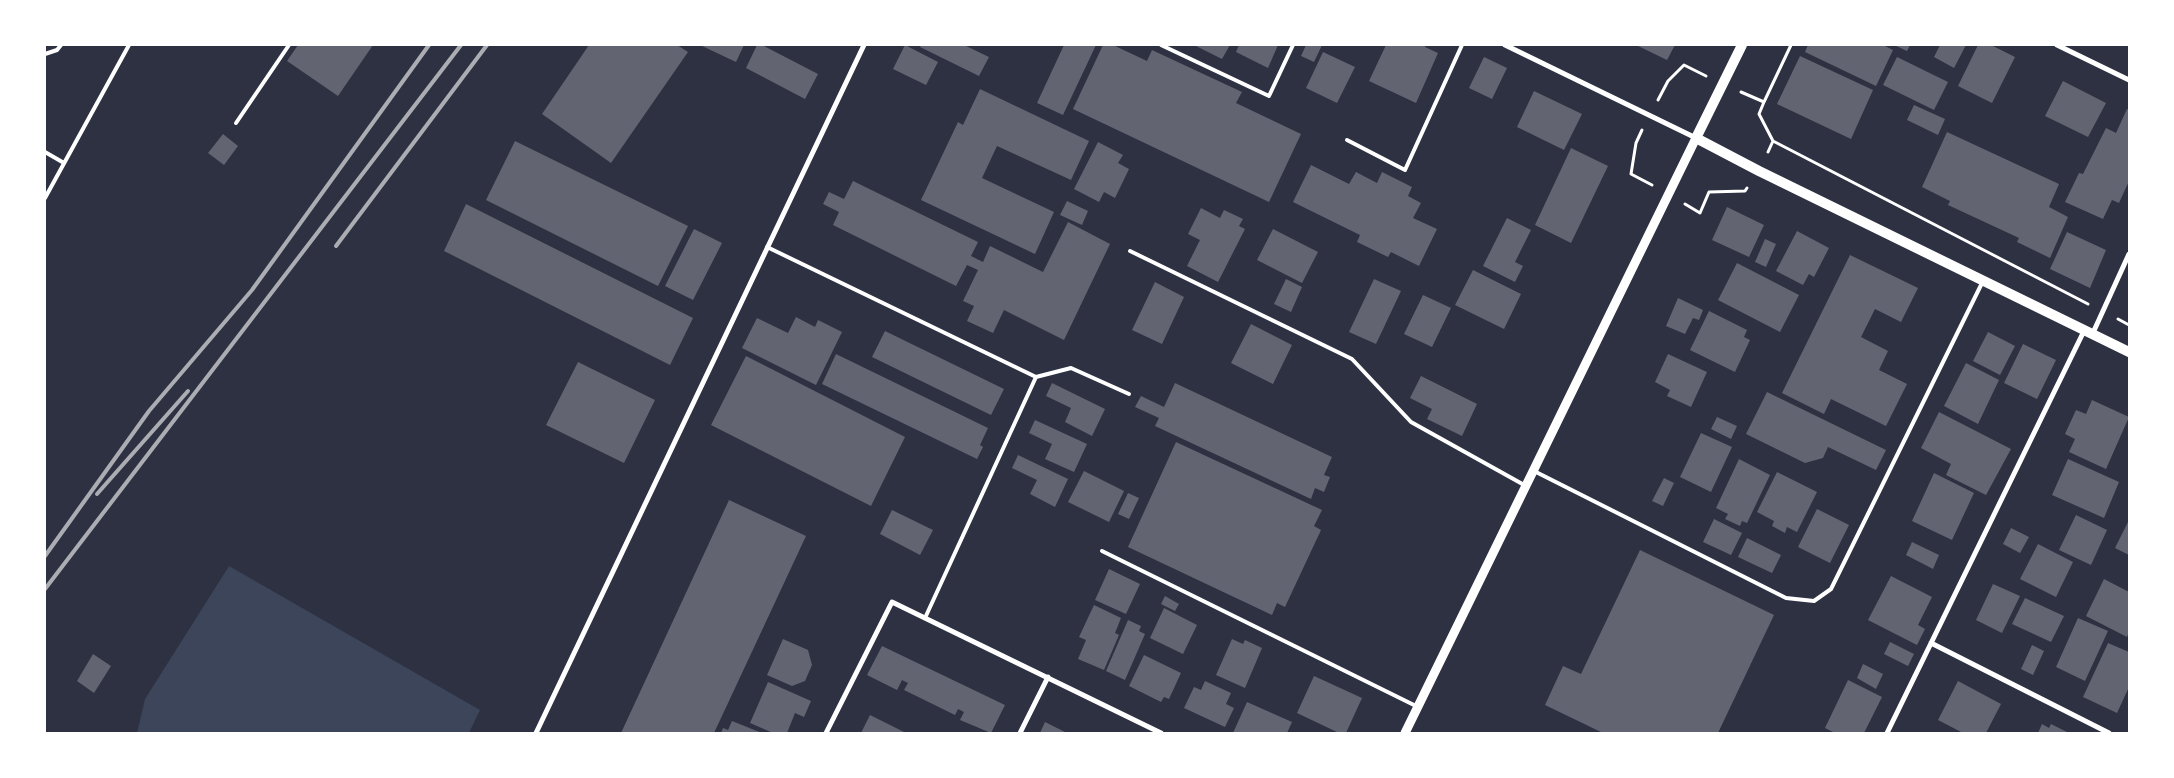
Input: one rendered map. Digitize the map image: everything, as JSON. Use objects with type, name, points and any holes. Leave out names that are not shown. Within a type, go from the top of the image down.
[{"type":"main road","points":[[1742,45],[1696,138],[1759,171],[2129,352]]},
{"type":"street","points":[[536,733],[863,45]]},
{"type":"street","points":[[1405,733],[1696,138],[1505,45]]},
{"type":"street","points":[[2057,45],[2129,80]]},
{"type":"street","points":[[1887,733],[2088,333],[2103,312],[2129,254]]},
{"type":"street","points":[[826,733],[892,602],[1161,733]]},
{"type":"street","points":[[1931,643],[2109,733]]},
{"type":"street","points":[[1020,733],[1048,677]]},
{"type":"lane","points":[[45,54],[57,50],[61,45]]},
{"type":"lane","points":[[45,198],[129,45]]},
{"type":"lane","points":[[236,123],[289,45]]},
{"type":"lane","points":[[1161,45],[1270,96],[1293,45]]},
{"type":"lane","points":[[1347,140],[1405,170],[1462,45]]},
{"type":"lane","points":[[45,152],[64,163]]},
{"type":"lane","points":[[767,247],[1036,377],[1071,368],[1129,394]]},
{"type":"lane","points":[[1130,251],[1352,359],[1411,422],[1526,486]]},
{"type":"lane","points":[[1534,470],[1786,598],[1814,601],[1831,589],[1983,281]]},
{"type":"lane","points":[[925,618],[1036,377]]},
{"type":"lane","points":[[1102,551],[1418,707]]},
{"type":"path","points":[[1764,102],[1790,45]]},
{"type":"path","points":[[1773,142],[2129,324]]},
{"type":"shaded area","points":[[229,566],[480,710],[469,733],[137,733],[145,699]]},
{"type":"building","points":[[298,45],[373,45],[338,96],[287,61]]},
{"type":"building","points":[[589,45],[677,45],[688,52],[611,163],[542,114]]},
{"type":"building","points":[[700,45],[744,45],[736,62]]},
{"type":"building","points":[[757,45],[762,45],[818,74],[805,99],[746,68]]},
{"type":"building","points":[[905,45],[938,62],[926,85],[893,69]]},
{"type":"building","points":[[921,45],[964,45],[989,57],[979,76],[920,47]]},
{"type":"building","points":[[1064,45],[1096,45],[1063,115],[1037,103]]},
{"type":"building","points":[[1103,45],[1113,45],[1147,61],[1152,50],[1242,92],[1236,103],[1301,134],[1269,202],[1073,109]]},
{"type":"building","points":[[1194,45],[1230,45],[1222,59]]},
{"type":"building","points":[[1239,45],[1278,45],[1268,68],[1236,52]]},
{"type":"building","points":[[1306,45],[1322,45],[1314,62],[1301,56]]},
{"type":"building","points":[[1386,45],[1426,45],[1425,47],[1438,53],[1416,103],[1369,81]]},
{"type":"building","points":[[1636,45],[1675,45],[1667,60]]},
{"type":"building","points":[[1808,45],[1883,45],[1893,50],[1876,86],[1805,52]]},
{"type":"building","points":[[1894,45],[1910,45],[1907,51]]},
{"type":"building","points":[[1940,45],[1966,45],[1954,68],[1934,57]]},
{"type":"building","points":[[1978,45],[1991,45],[2015,57],[1992,103],[1958,86]]},
{"type":"building","points":[[1323,52],[1355,67],[1337,103],[1306,88]]},
{"type":"building","points":[[1800,56],[1873,90],[1851,139],[1777,104]]},
{"type":"building","points":[[1484,57],[1507,68],[1492,99],[1469,88]]},
{"type":"building","points":[[1897,57],[1948,82],[1934,110],[1883,85]]},
{"type":"building","points":[[2063,81],[2106,103],[2088,137],[2045,116]]},
{"type":"building","points":[[980,89],[1089,141],[1071,180],[997,146],[982,178],[1054,212],[1035,254],[921,200],[958,122],[963,125]]},
{"type":"building","points":[[1534,91],[1582,114],[1564,150],[1517,127]]},
{"type":"building","points":[[1914,105],[1945,119],[1938,135],[1907,120]]},
{"type":"building","points":[[2127,109],[2129,110],[2129,181],[2119,203],[2112,200],[2103,219],[2065,202],[2079,173],[2083,174],[2106,128],[2116,133]]},
{"type":"building","points":[[1947,132],[2059,184],[2049,207],[2068,217],[2050,258],[2017,242],[2019,238],[1948,205],[1950,201],[1922,187]]},
{"type":"building","points":[[223,134],[238,146],[224,165],[208,153]]},
{"type":"building","points":[[515,141],[688,226],[658,286],[486,200]]},
{"type":"building","points":[[1098,142],[1123,155],[1118,163],[1129,169],[1115,198],[1104,192],[1099,202],[1074,189]]},
{"type":"building","points":[[1571,148],[1608,166],[1571,243],[1535,225]]},
{"type":"building","points":[[1311,165],[1349,184],[1356,172],[1377,183],[1382,172],[1412,187],[1408,196],[1421,203],[1413,218],[1437,229],[1419,266],[1391,252],[1388,257],[1357,242],[1360,235],[1293,202]]},
{"type":"building","points":[[853,181],[978,242],[971,256],[983,262],[990,246],[1043,272],[1068,222],[1110,244],[1064,340],[1004,310],[993,333],[967,321],[974,306],[963,301],[978,270],[967,265],[956,286],[833,225],[839,212],[823,204],[829,192],[844,199]]},
{"type":"building","points":[[1067,201],[1088,211],[1082,225],[1060,215]]},
{"type":"building","points":[[466,204],[693,318],[670,365],[444,251]]},
{"type":"building","points":[[1727,207],[1764,225],[1749,257],[1712,240]]},
{"type":"building","points":[[1201,208],[1220,218],[1224,210],[1243,219],[1239,226],[1245,229],[1218,282],[1187,266],[1200,240],[1188,234]]},
{"type":"building","points":[[1507,218],[1531,230],[1515,262],[1523,266],[1515,282],[1483,266]]},
{"type":"building","points":[[694,229],[722,243],[693,300],[665,286]]},
{"type":"building","points":[[1273,229],[1318,252],[1302,283],[1257,260]]},
{"type":"building","points":[[1797,231],[1829,248],[1814,277],[1809,274],[1803,285],[1776,271]]},
{"type":"building","points":[[2067,232],[2106,250],[2090,288],[2050,269]]},
{"type":"building","points":[[1765,239],[1776,244],[1766,267],[1755,262]]},
{"type":"building","points":[[1850,255],[1918,288],[1901,322],[1875,309],[1861,337],[1888,351],[1879,370],[1907,384],[1886,426],[1831,399],[1824,414],[1782,393]]},
{"type":"building","points":[[1737,263],[1799,295],[1780,332],[1718,300]]},
{"type":"building","points":[[1473,270],[1521,294],[1504,329],[1455,305]]},
{"type":"building","points":[[1286,279],[1302,287],[1291,312],[1274,304]]},
{"type":"building","points":[[1374,279],[1401,291],[1376,344],[1349,332]]},
{"type":"building","points":[[1155,282],[1184,297],[1162,344],[1132,330]]},
{"type":"building","points":[[1423,295],[1451,308],[1432,347],[1404,334]]},
{"type":"building","points":[[1678,298],[1703,310],[1699,320],[1693,318],[1685,334],[1666,326]]},
{"type":"building","points":[[1709,311],[1747,330],[1744,337],[1750,340],[1735,372],[1690,350]]},
{"type":"building","points":[[796,317],[815,327],[818,320],[842,332],[816,385],[742,348],[757,318],[788,333]]},
{"type":"building","points":[[1251,324],[1292,345],[1273,384],[1231,363]]},
{"type":"building","points":[[885,331],[1004,389],[991,415],[872,357]]},
{"type":"building","points":[[1988,332],[2015,346],[2000,375],[1973,361]]},
{"type":"building","points":[[2023,344],[2056,360],[2037,399],[2004,383]]},
{"type":"building","points":[[836,354],[988,428],[980,445],[983,447],[977,459],[822,384]]},
{"type":"building","points":[[1668,354],[1707,372],[1691,407],[1667,396],[1670,390],[1655,382]]},
{"type":"building","points":[[746,356],[905,437],[871,506],[711,425]]},
{"type":"building","points":[[578,362],[655,400],[624,463],[546,425]]},
{"type":"building","points":[[1966,363],[1999,380],[1978,424],[1944,406]]},
{"type":"building","points":[[1421,376],[1477,404],[1462,436],[1427,419],[1432,409],[1410,398]]},
{"type":"building","points":[[1052,383],[1105,409],[1092,436],[1065,422],[1071,408],[1046,396]]},
{"type":"building","points":[[1175,383],[1332,457],[1324,475],[1330,477],[1324,492],[1315,488],[1311,499],[1155,426],[1159,418],[1135,407],[1141,396],[1164,407]]},
{"type":"building","points":[[1767,392],[1886,450],[1876,470],[1828,447],[1823,458],[1805,463],[1746,434]]},
{"type":"building","points":[[2092,400],[2129,417],[2106,469],[2069,452],[2075,439],[2065,434],[2076,410],[2086,414]]},
{"type":"building","points":[[1939,412],[2011,449],[1986,495],[1946,475],[1951,464],[1921,448]]},
{"type":"building","points":[[1717,417],[1737,426],[1731,439],[1711,429]]},
{"type":"building","points":[[1035,420],[1087,444],[1074,472],[1045,459],[1052,444],[1029,433]]},
{"type":"building","points":[[1701,433],[1732,447],[1711,492],[1680,477]]},
{"type":"building","points":[[1176,442],[1322,510],[1314,526],[1321,530],[1285,607],[1277,603],[1272,615],[1128,547]]},
{"type":"building","points":[[1018,455],[1068,479],[1055,507],[1030,494],[1037,480],[1012,468]]},
{"type":"building","points":[[1739,459],[1770,475],[1747,523],[1742,521],[1740,526],[1725,519],[1728,514],[1716,508]]},
{"type":"building","points":[[2068,459],[2119,482],[2104,518],[2052,495]]},
{"type":"building","points":[[1084,471],[1124,491],[1109,522],[1068,502]]},
{"type":"building","points":[[1777,472],[1817,492],[1797,532],[1787,527],[1785,533],[1772,526],[1774,521],[1757,512]]},
{"type":"building","points":[[1934,473],[1974,493],[1952,540],[1912,521]]},
{"type":"building","points":[[1664,478],[1674,483],[1663,506],[1652,501]]},
{"type":"building","points":[[1128,493],[1139,498],[1129,519],[1118,514]]},
{"type":"building","points":[[729,500],[806,536],[714,733],[621,733]]},
{"type":"building","points":[[1817,509],[1849,525],[1830,563],[1798,547]]},
{"type":"building","points":[[892,510],[933,530],[920,555],[880,534]]},
{"type":"building","points":[[2076,515],[2107,530],[2091,565],[2059,550]]},
{"type":"building","points":[[1714,519],[1742,533],[1731,555],[1703,542]]},
{"type":"building","points":[[2129,520],[2129,555],[2115,548]]},
{"type":"building","points":[[2011,528],[2029,537],[2020,553],[2003,544]]},
{"type":"building","points":[[1747,538],[1781,555],[1772,573],[1738,557]]},
{"type":"building","points":[[1912,542],[1939,555],[1933,569],[1906,555]]},
{"type":"building","points":[[2038,544],[2073,562],[2056,597],[2020,579]]},
{"type":"building","points":[[1640,550],[1774,615],[1718,733],[1603,733],[1545,705],[1563,666],[1581,674]]},
{"type":"building","points":[[1109,569],[1140,584],[1126,614],[1095,600]]},
{"type":"building","points":[[1891,576],[1932,597],[1918,625],[1925,629],[1917,645],[1868,620]]},
{"type":"building","points":[[2104,579],[2129,592],[2129,632],[2127,637],[2086,616]]},
{"type":"building","points":[[1993,584],[2020,596],[2002,633],[1976,620]]},
{"type":"building","points":[[1165,596],[1179,604],[1175,611],[1161,604]]},
{"type":"building","points":[[2025,598],[2064,616],[2051,642],[2012,624]]},
{"type":"building","points":[[1094,605],[1121,618],[1115,633],[1119,635],[1104,670],[1078,659],[1086,640],[1079,637]]},
{"type":"building","points":[[1164,608],[1197,625],[1183,654],[1150,638]]},
{"type":"building","points":[[2078,618],[2108,631],[2085,681],[2056,667]]},
{"type":"building","points":[[1128,620],[1141,626],[1139,631],[1145,634],[1125,680],[1106,671]]},
{"type":"building","points":[[783,639],[808,650],[812,665],[805,681],[792,686],[767,675]]},
{"type":"building","points":[[1232,639],[1243,644],[1245,640],[1262,648],[1245,688],[1216,675]]},
{"type":"building","points":[[1890,642],[1914,654],[1908,666],[1884,654]]},
{"type":"building","points":[[2108,643],[2129,652],[2129,687],[2117,713],[2083,697]]},
{"type":"building","points":[[2032,645],[2044,651],[2033,675],[2021,669]]},
{"type":"building","points":[[882,646],[1005,705],[991,733],[960,720],[964,712],[958,709],[955,715],[904,690],[908,683],[902,680],[897,690],[867,675]]},
{"type":"building","points":[[93,654],[111,666],[94,693],[77,681]]},
{"type":"building","points":[[1144,655],[1181,673],[1169,699],[1164,697],[1161,702],[1129,686]]},
{"type":"building","points":[[1863,664],[1883,674],[1876,689],[1857,678]]},
{"type":"building","points":[[1314,676],[1362,698],[1346,733],[1339,733],[1297,713]]},
{"type":"building","points":[[1848,680],[1882,697],[1864,733],[1835,733],[1825,728]]},
{"type":"building","points":[[1205,681],[1231,693],[1226,704],[1234,708],[1225,727],[1184,708],[1194,687],[1201,690]]},
{"type":"building","points":[[1958,681],[2001,704],[1986,733],[1963,733],[1938,720]]},
{"type":"building","points":[[768,682],[811,701],[804,717],[795,713],[787,733],[773,733],[750,723]]},
{"type":"building","points":[[1247,702],[1292,722],[1287,733],[1233,733]]},
{"type":"building","points":[[870,715],[906,733],[861,733]]},
{"type":"building","points":[[732,721],[762,733],[721,733],[723,728],[728,730]]},
{"type":"building","points":[[1045,722],[1067,733],[1040,733]]},
{"type":"building","points":[[2042,724],[2049,728],[2051,724],[2069,733],[2038,733]]},
{"type":"railway","points":[[45,556],[149,411],[252,290],[429,45]]},
{"type":"railway","points":[[45,589],[461,45]]},
{"type":"railway","points":[[336,246],[487,45]]},
{"type":"railway","points":[[97,494],[188,391]]}]
